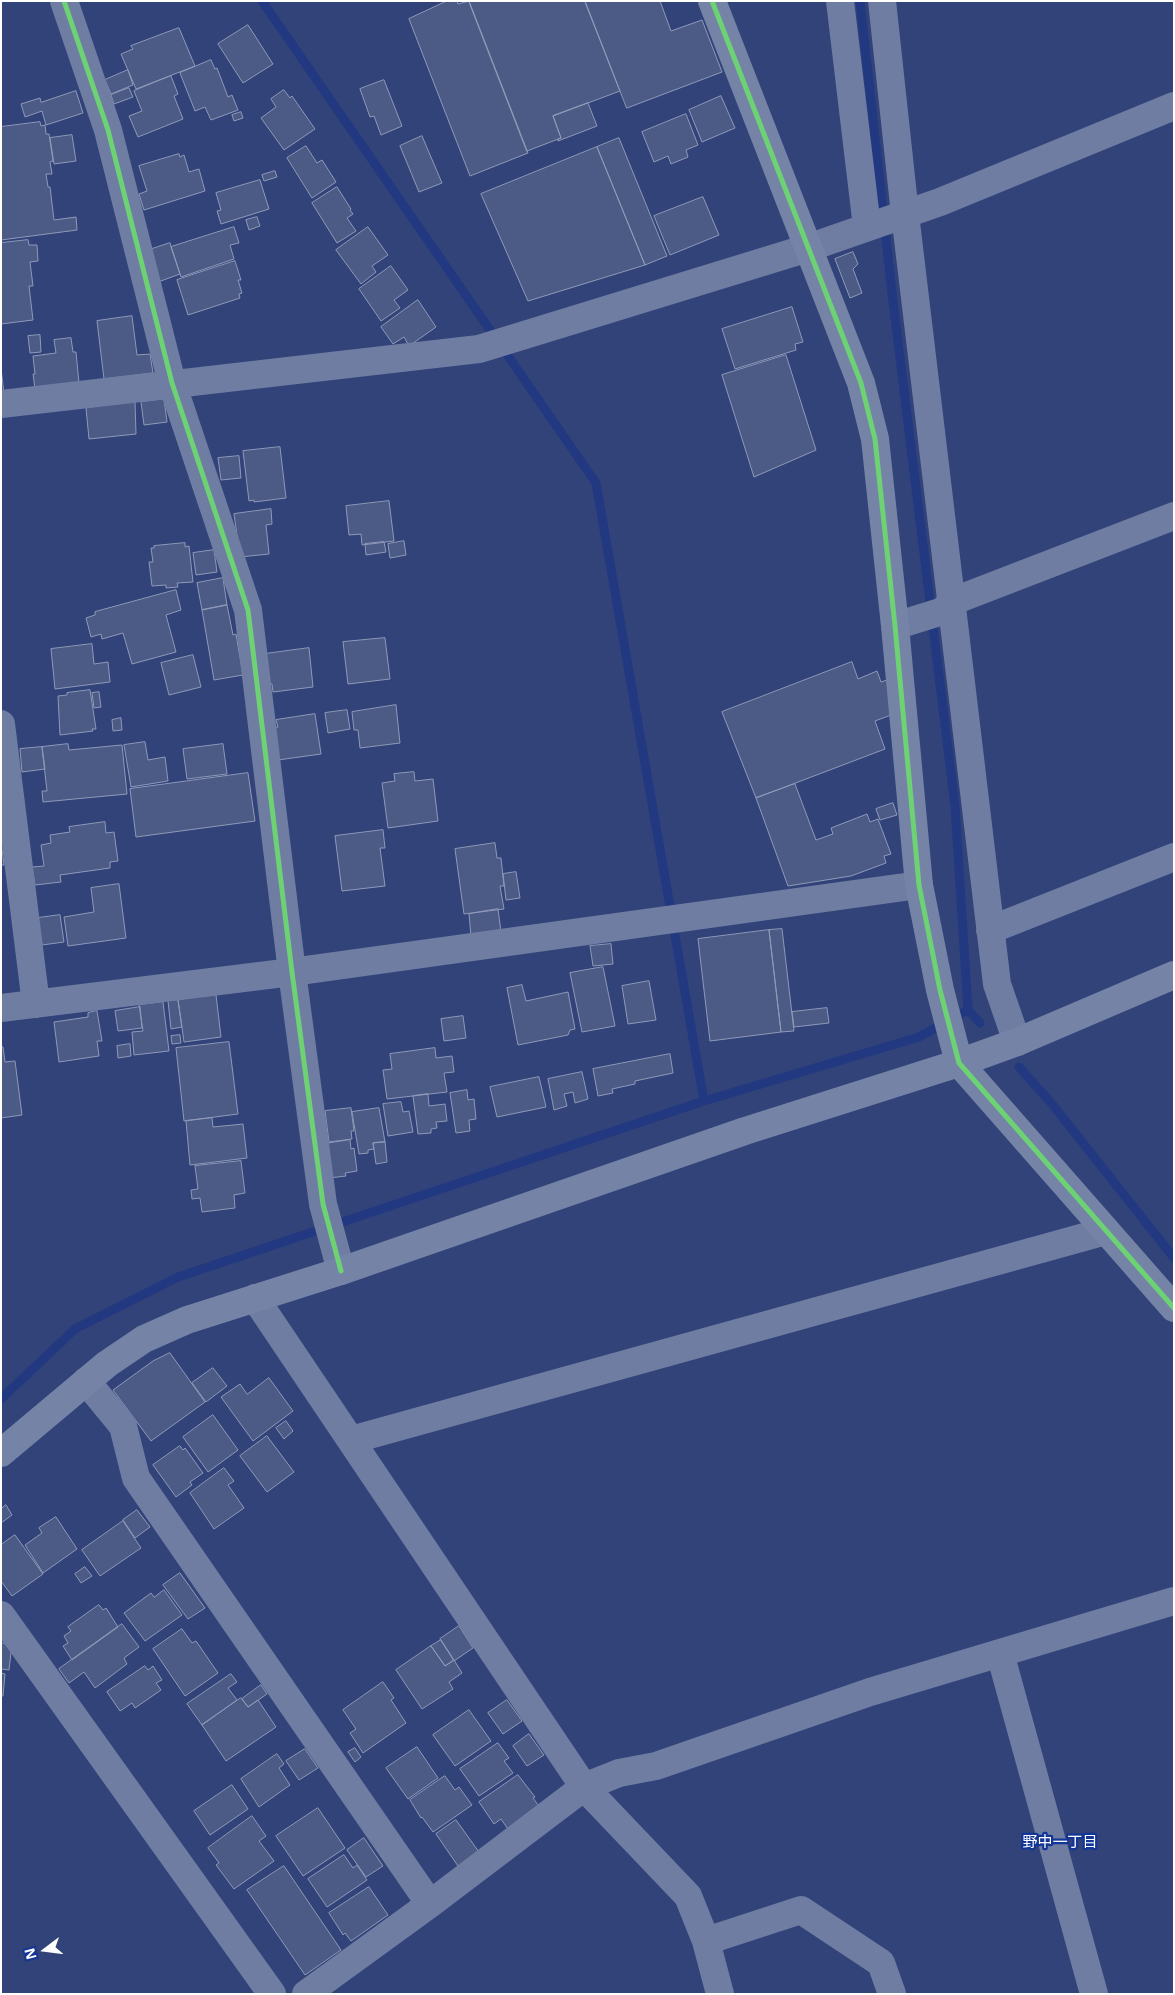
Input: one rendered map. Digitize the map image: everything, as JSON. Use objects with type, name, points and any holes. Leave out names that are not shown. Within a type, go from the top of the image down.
[{"type":"street","points":[[64,1],[108,130],[172,383],[248,610],[292,972],[324,1208],[341,1271]]},
{"type":"street","points":[[712,1],[861,383],[875,439],[903,624],[920,885],[940,990],[956,1052],[1106,1232],[1174,1308]]},
{"type":"street","points":[[840,1],[885,221],[947,606],[997,984],[1017,1042]]},
{"type":"street","points":[[882,1],[885,221]]},
{"type":"street","points":[[1,404],[480,349],[808,248],[940,202],[1174,106]]},
{"type":"street","points":[[903,624],[1174,516]]},
{"type":"street","points":[[1,724],[36,1004]]},
{"type":"street","points":[[990,930],[1174,857]]},
{"type":"street","points":[[1,1008],[292,972],[920,885]]},
{"type":"street","points":[[1,1453],[107,1364],[144,1339],[187,1320],[341,1271],[745,1131],[956,1052],[1017,1042],[1174,975]]},
{"type":"street","points":[[351,1440],[1106,1232]]},
{"type":"street","points":[[255,1298],[584,1787],[688,1896],[706,1941],[720,1994]]},
{"type":"street","points":[[86,1381],[123,1426],[136,1478],[430,1904]]},
{"type":"street","points":[[306,1994],[430,1904],[584,1787],[619,1773],[656,1766],[870,1692],[1174,1601]]},
{"type":"street","points":[[1,1615],[272,1994]]},
{"type":"street","points":[[1000,1653],[1094,1994]]},
{"type":"street","points":[[706,1941],[801,1910],[881,1964],[892,1994]]},
{"type":"building","points":[[447,1],[457,1],[458,4],[469,1],[528,153],[470,176],[409,19]]},
{"type":"building","points":[[469,1],[585,1],[620,91],[553,116],[561,138],[527,151]]},
{"type":"building","points":[[585,1],[660,1],[671,31],[702,20],[722,72],[627,108]]},
{"type":"building","points":[[248,25],[273,64],[243,83],[218,44]]},
{"type":"building","points":[[179,28],[195,66],[136,89],[121,54],[133,49],[131,46]]},
{"type":"building","points":[[211,60],[215,69],[217,68],[228,97],[232,95],[238,110],[211,120],[205,107],[195,111],[180,73]]},
{"type":"building","points":[[128,70],[133,85],[111,94],[105,80]]},
{"type":"building","points":[[171,76],[178,94],[174,96],[183,119],[138,137],[129,116],[142,111],[134,91]]},
{"type":"building","points":[[384,80],[402,126],[381,135],[374,116],[370,117],[360,89]]},
{"type":"building","points":[[129,88],[133,97],[114,104],[111,95]]},
{"type":"building","points":[[284,90],[290,98],[292,96],[315,129],[284,150],[261,118],[276,107],[271,99]]},
{"type":"building","points":[[76,91],[83,113],[46,125],[42,111],[25,117],[21,104],[40,98],[41,102]]},
{"type":"building","points":[[721,96],[735,128],[702,142],[689,110]]},
{"type":"building","points":[[588,103],[597,126],[558,141],[561,138],[553,116]]},
{"type":"building","points":[[241,112],[243,118],[234,121],[232,115]]},
{"type":"building","points":[[686,114],[698,145],[686,150],[688,157],[671,164],[668,156],[654,162],[642,132]]},
{"type":"building","points":[[40,122],[41,126],[45,125],[46,134],[49,134],[53,161],[50,162],[52,174],[46,174],[48,187],[50,187],[54,220],[76,217],[77,230],[1,240],[1,127]]},
{"type":"building","points":[[72,135],[76,161],[54,164],[50,138]]},
{"type":"building","points":[[422,136],[442,183],[419,192],[400,146]]},
{"type":"building","points":[[619,138],[667,256],[645,265],[597,147]]},
{"type":"building","points":[[306,146],[317,163],[322,160],[336,182],[312,198],[287,158]]},
{"type":"building","points":[[597,147],[645,265],[528,301],[481,194]]},
{"type":"building","points":[[179,154],[180,157],[184,155],[189,172],[199,169],[205,191],[144,210],[139,194],[147,191],[139,166]]},
{"type":"building","points":[[275,171],[277,177],[264,181],[262,175]]},
{"type":"building","points":[[260,180],[269,209],[221,224],[217,211],[221,210],[216,193]]},
{"type":"building","points":[[337,187],[351,209],[353,214],[347,218],[356,231],[337,243],[312,203]]},
{"type":"building","points":[[703,197],[719,235],[670,255],[654,216]]},
{"type":"building","points":[[257,217],[260,226],[249,230],[246,220]]},
{"type":"building","points":[[234,227],[239,243],[230,245],[234,259],[181,277],[171,247]]},
{"type":"building","points":[[368,227],[388,255],[372,266],[376,272],[361,284],[336,250]]},
{"type":"building","points":[[28,240],[29,245],[37,245],[38,261],[30,262],[33,286],[29,286],[33,320],[1,324],[1,243]]},
{"type":"building","points":[[170,243],[180,274],[158,282],[149,250]]},
{"type":"building","points":[[853,252],[858,264],[853,269],[862,293],[850,298],[835,259]]},
{"type":"building","points":[[235,261],[241,280],[238,280],[242,293],[239,294],[240,298],[188,315],[177,280]]},
{"type":"building","points":[[391,266],[408,290],[394,300],[400,308],[381,321],[359,289]]},
{"type":"building","points":[[418,300],[436,327],[409,346],[404,337],[393,344],[381,327]]},
{"type":"building","points":[[792,307],[803,342],[795,344],[796,350],[735,369],[722,329]]},
{"type":"building","points":[[132,316],[137,355],[150,354],[153,373],[104,379],[97,321]]},
{"type":"building","points":[[40,335],[41,352],[30,353],[28,336]]},
{"type":"building","points":[[71,338],[73,352],[76,352],[79,383],[35,389],[33,356],[56,353],[54,340]]},
{"type":"building","points":[[786,355],[816,450],[754,477],[722,375]]},
{"type":"building","points":[[1,368],[4,394],[1,395]]},
{"type":"building","points":[[164,399],[167,422],[144,425],[141,402]]},
{"type":"building","points":[[135,402],[136,434],[89,439],[86,408]]},
{"type":"building","points":[[280,447],[286,498],[249,501],[243,451]]},
{"type":"building","points":[[239,456],[241,478],[221,480],[218,458]]},
{"type":"building","points":[[389,501],[394,541],[362,545],[361,534],[349,535],[346,506]]},
{"type":"building","points":[[271,509],[272,524],[266,525],[269,554],[240,557],[234,514]]},
{"type":"building","points":[[404,541],[406,555],[390,558],[388,544]]},
{"type":"building","points":[[384,542],[386,552],[366,555],[365,544]]},
{"type":"building","points":[[185,543],[185,547],[189,546],[193,582],[177,583],[178,587],[166,588],[166,585],[152,586],[149,562],[153,562],[151,548],[154,548],[154,546]]},
{"type":"building","points":[[214,550],[217,572],[196,575],[193,553]]},
{"type":"building","points":[[223,578],[227,605],[202,610],[197,583]]},
{"type":"building","points":[[176,590],[181,610],[166,615],[176,652],[132,664],[123,633],[102,639],[101,634],[91,637],[86,618],[95,615],[95,612]]},
{"type":"building","points":[[227,605],[233,635],[236,634],[243,675],[214,680],[202,610]]},
{"type":"building","points":[[385,638],[390,679],[348,684],[343,642]]},
{"type":"building","points":[[92,644],[94,664],[108,662],[110,682],[55,689],[51,649]]},
{"type":"building","points":[[309,648],[313,687],[273,692],[272,684],[269,685],[265,654]]},
{"type":"building","points":[[193,655],[201,687],[169,695],[161,663]]},
{"type":"building","points":[[852,662],[858,679],[877,671],[881,682],[887,680],[891,715],[875,721],[885,749],[756,798],[722,712]]},
{"type":"building","points":[[90,690],[96,729],[60,735],[58,696]]},
{"type":"building","points":[[99,692],[101,707],[94,708],[92,693]]},
{"type":"building","points":[[396,705],[400,743],[360,748],[358,730],[354,730],[352,712]]},
{"type":"building","points":[[347,710],[350,729],[328,733],[325,713]]},
{"type":"building","points":[[315,714],[321,754],[278,760],[274,728],[278,727],[276,720]]},
{"type":"building","points":[[121,718],[122,730],[113,731],[112,720]]},
{"type":"building","points":[[145,742],[148,760],[165,757],[168,781],[131,787],[124,745]]},
{"type":"building","points":[[68,744],[69,750],[122,745],[127,794],[43,802],[42,791],[47,791],[42,747]]},
{"type":"building","points":[[223,744],[227,774],[187,779],[183,749]]},
{"type":"building","points":[[42,747],[45,769],[22,772],[20,749]]},
{"type":"building","points":[[414,772],[415,781],[433,779],[438,821],[388,828],[382,783],[395,781],[394,774]]},
{"type":"building","points":[[248,773],[255,821],[136,837],[130,789]]},
{"type":"building","points":[[795,784],[816,840],[833,834],[831,828],[867,814],[870,822],[878,819],[891,854],[884,856],[886,863],[851,876],[788,886],[756,798]]},
{"type":"building","points":[[893,803],[897,815],[880,820],[876,809]]},
{"type":"building","points":[[105,822],[106,833],[114,832],[118,861],[110,862],[110,868],[60,875],[61,882],[35,885],[32,867],[44,866],[41,845],[51,843],[50,835],[70,832],[69,827]]},
{"type":"building","points":[[383,830],[385,848],[380,848],[385,886],[342,891],[335,836]]},
{"type":"building","points":[[1,841],[4,865],[1,865]]},
{"type":"building","points":[[495,843],[497,858],[501,858],[504,886],[500,886],[504,909],[464,914],[455,849]]},
{"type":"building","points":[[516,872],[520,898],[506,900],[503,874]]},
{"type":"building","points":[[119,884],[126,938],[68,946],[64,917],[94,912],[91,888]]},
{"type":"building","points":[[498,909],[501,932],[471,936],[469,914]]},
{"type":"building","points":[[60,915],[64,942],[42,945],[38,918]]},
{"type":"building","points":[[782,929],[794,1031],[781,1032],[769,930]]},
{"type":"building","points":[[769,930],[781,1032],[710,1041],[698,939]]},
{"type":"building","points":[[611,944],[613,964],[593,966],[590,946]]},
{"type":"building","points":[[603,967],[615,1026],[582,1032],[570,973]]},
{"type":"building","points":[[649,981],[656,1020],[628,1024],[622,986]]},
{"type":"building","points":[[522,985],[526,1001],[568,992],[575,1029],[570,1030],[568,1035],[518,1045],[507,988]]},
{"type":"building","points":[[216,995],[221,1037],[184,1042],[178,1000]]},
{"type":"building","points":[[178,1000],[182,1027],[171,1029],[168,1001]]},
{"type":"building","points":[[163,1002],[169,1051],[134,1055],[132,1032],[143,1031],[139,1005]]},
{"type":"building","points":[[140,1007],[142,1028],[118,1031],[115,1011]]},
{"type":"building","points":[[827,1008],[829,1023],[794,1027],[792,1012]]},
{"type":"building","points":[[97,1011],[102,1041],[97,1041],[99,1056],[59,1062],[54,1022],[88,1017],[88,1013]]},
{"type":"building","points":[[463,1016],[466,1038],[444,1041],[441,1019]]},
{"type":"building","points":[[180,1035],[181,1043],[172,1044],[171,1036]]},
{"type":"building","points":[[229,1042],[238,1114],[184,1121],[176,1048]]},
{"type":"building","points":[[130,1044],[131,1056],[118,1058],[117,1046]]},
{"type":"building","points":[[1,1047],[3,1047],[5,1062],[15,1061],[22,1115],[1,1118]]},
{"type":"building","points":[[435,1048],[436,1058],[452,1056],[454,1072],[444,1073],[447,1092],[387,1099],[383,1070],[392,1069],[390,1054]]},
{"type":"building","points":[[670,1054],[673,1073],[635,1081],[635,1084],[612,1089],[613,1093],[598,1096],[593,1069]]},
{"type":"building","points":[[582,1072],[588,1099],[575,1103],[573,1092],[564,1094],[567,1106],[554,1110],[548,1079]]},
{"type":"building","points":[[539,1077],[546,1107],[497,1117],[490,1087]]},
{"type":"building","points":[[467,1090],[468,1100],[474,1099],[476,1119],[469,1120],[470,1131],[456,1133],[450,1093]]},
{"type":"building","points":[[428,1094],[429,1106],[445,1104],[447,1121],[436,1122],[437,1128],[431,1129],[431,1133],[418,1134],[413,1096]]},
{"type":"building","points":[[401,1102],[403,1112],[409,1111],[413,1132],[388,1136],[383,1104]]},
{"type":"building","points":[[351,1108],[354,1131],[351,1131],[352,1139],[329,1142],[325,1111]]},
{"type":"building","points":[[379,1108],[385,1142],[373,1143],[374,1149],[368,1150],[368,1153],[359,1154],[352,1112]]},
{"type":"building","points":[[212,1118],[213,1127],[243,1124],[247,1158],[190,1165],[186,1121]]},
{"type":"building","points":[[350,1140],[351,1149],[354,1148],[357,1171],[345,1173],[346,1176],[329,1178],[324,1144]]},
{"type":"building","points":[[385,1142],[387,1162],[376,1164],[373,1143]]},
{"type":"building","points":[[241,1161],[245,1193],[234,1195],[235,1208],[202,1212],[200,1198],[192,1199],[191,1190],[198,1189],[195,1166]]},
{"type":"building","points":[[170,1353],[205,1402],[151,1441],[113,1390],[153,1361]]},
{"type":"building","points":[[213,1368],[227,1386],[206,1402],[192,1383]]},
{"type":"building","points":[[269,1378],[293,1411],[253,1441],[221,1397],[240,1384],[247,1394]]},
{"type":"building","points":[[213,1415],[238,1450],[208,1472],[183,1437]]},
{"type":"building","points":[[286,1421],[293,1431],[284,1439],[276,1428]]},
{"type":"building","points":[[267,1436],[294,1472],[267,1492],[240,1456]]},
{"type":"building","points":[[180,1446],[183,1450],[185,1448],[203,1473],[190,1482],[192,1485],[176,1497],[153,1465]]},
{"type":"building","points":[[224,1468],[234,1481],[228,1485],[244,1508],[214,1529],[190,1493]]},
{"type":"building","points":[[6,1505],[12,1515],[1,1523],[1,1509]]},
{"type":"building","points":[[137,1510],[150,1527],[135,1538],[123,1520]]},
{"type":"building","points":[[56,1517],[77,1549],[43,1573],[25,1545],[42,1533],[39,1528]]},
{"type":"building","points":[[123,1521],[141,1548],[100,1576],[82,1550]]},
{"type":"building","points":[[15,1535],[43,1574],[12,1596],[1,1581],[1,1545]]},
{"type":"building","points":[[85,1567],[92,1576],[81,1583],[75,1574]]},
{"type":"building","points":[[180,1573],[205,1608],[188,1619],[163,1585]]},
{"type":"building","points":[[164,1590],[182,1615],[145,1641],[124,1613],[151,1593],[154,1597]]},
{"type":"building","points":[[99,1605],[103,1610],[106,1608],[118,1627],[72,1660],[63,1646],[68,1643],[64,1636],[71,1631],[68,1627]]},
{"type":"building","points":[[122,1624],[139,1647],[124,1658],[127,1664],[95,1688],[84,1672],[69,1683],[59,1669]]},
{"type":"building","points":[[459,1626],[473,1648],[454,1661],[440,1639]]},
{"type":"building","points":[[182,1629],[192,1643],[196,1641],[218,1673],[185,1696],[153,1649]]},
{"type":"building","points":[[441,1640],[454,1660],[445,1666],[431,1646]]},
{"type":"building","points":[[1,1643],[12,1644],[9,1670],[1,1669]]},
{"type":"building","points":[[431,1646],[445,1666],[454,1660],[462,1673],[449,1682],[453,1689],[422,1709],[396,1670]]},
{"type":"building","points":[[145,1666],[148,1670],[153,1666],[162,1680],[156,1683],[161,1690],[135,1708],[132,1703],[120,1711],[107,1692]]},
{"type":"building","points":[[1,1673],[5,1674],[3,1696],[1,1696]]},
{"type":"building","points":[[231,1674],[237,1682],[228,1688],[237,1700],[202,1725],[187,1704]]},
{"type":"building","points":[[383,1682],[394,1698],[391,1700],[406,1723],[363,1753],[350,1733],[356,1729],[343,1710]]},
{"type":"building","points":[[261,1685],[267,1694],[248,1707],[242,1699]]},
{"type":"building","points":[[241,1698],[248,1707],[258,1700],[276,1727],[226,1761],[202,1725]]},
{"type":"building","points":[[507,1700],[522,1721],[503,1734],[488,1713]]},
{"type":"building","points":[[469,1710],[491,1741],[455,1766],[433,1735]]},
{"type":"building","points":[[529,1734],[544,1755],[527,1766],[513,1746]]},
{"type":"building","points":[[498,1743],[509,1758],[504,1761],[513,1773],[479,1796],[460,1769]]},
{"type":"building","points":[[417,1747],[438,1778],[408,1799],[386,1768]]},
{"type":"building","points":[[355,1748],[361,1757],[355,1762],[348,1752]]},
{"type":"building","points":[[305,1749],[318,1768],[299,1780],[286,1761]]},
{"type":"building","points":[[277,1754],[284,1764],[279,1768],[290,1785],[259,1807],[241,1779]]},
{"type":"building","points":[[518,1775],[535,1797],[533,1798],[541,1809],[510,1832],[501,1819],[494,1824],[479,1802]]},
{"type":"building","points":[[445,1776],[455,1790],[459,1787],[472,1805],[433,1832],[421,1818],[410,1800]]},
{"type":"building","points":[[232,1785],[248,1809],[210,1835],[194,1811]]},
{"type":"building","points":[[318,1808],[345,1848],[303,1876],[276,1836]]},
{"type":"building","points":[[252,1816],[266,1836],[259,1841],[274,1861],[234,1889],[216,1865],[219,1863],[208,1848]]},
{"type":"building","points":[[456,1820],[479,1852],[458,1866],[436,1834]]},
{"type":"building","points":[[364,1838],[383,1866],[366,1877],[347,1850]]},
{"type":"building","points":[[344,1855],[353,1868],[357,1865],[367,1880],[327,1907],[308,1879]]},
{"type":"building","points":[[284,1866],[341,1950],[305,1975],[247,1890]]},
{"type":"building","points":[[369,1887],[388,1915],[351,1941],[345,1933],[343,1935],[329,1913]]},
{"type":"waterway","points":[[262,1],[596,483],[704,1101]]},
{"type":"waterway","points":[[860,1],[892,293],[955,806],[968,1010],[980,1023]]},
{"type":"waterway","points":[[1,1399],[75,1329],[178,1277],[704,1101],[919,1037],[968,1010]]},
{"type":"waterway","points":[[1019,1067],[1052,1104],[1174,1258]]},
{"type":"cycle path","points":[[64,1],[108,130],[172,383],[248,610],[292,972],[323,1204],[341,1271]]},
{"type":"cycle path","points":[[712,1],[861,383],[875,439],[895,626],[919,885],[940,990],[959,1063],[1174,1308]]},
{"type":"district","name":"野中一丁目","points":[[1060,1843]]}]
